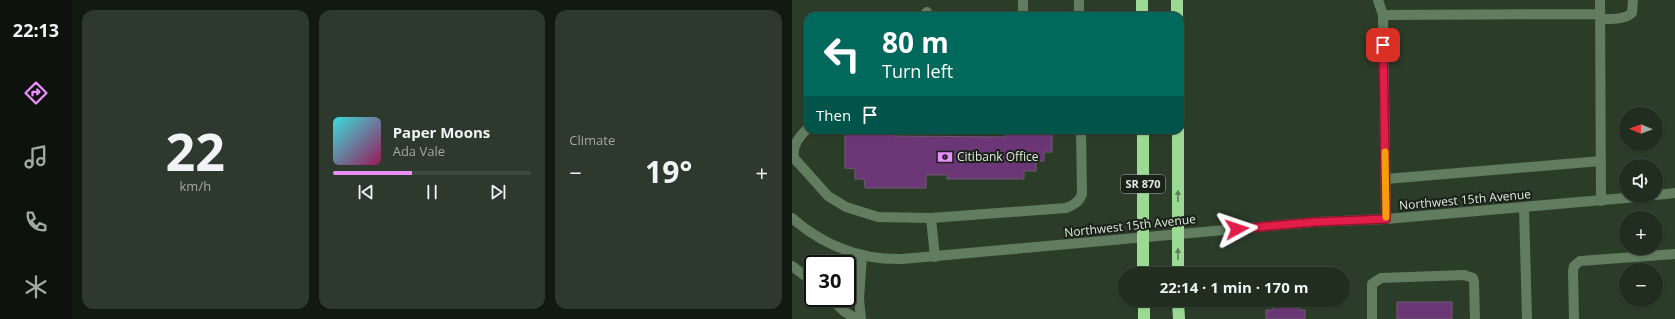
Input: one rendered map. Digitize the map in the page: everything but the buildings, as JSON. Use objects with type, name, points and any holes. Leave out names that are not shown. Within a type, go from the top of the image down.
[{"type":"highway","points":[[1142,0],[1142,12]]},
{"type":"highway","points":[[1177,0],[1177,12]]},
{"type":"highway","name":"SR 870","points":[[1143,134],[1143,267]]},
{"type":"highway","name":"SR 870","points":[[1178,134],[1178,267]]},
{"type":"highway","points":[[1144,307],[1144,319]]},
{"type":"highway","points":[[1178,307],[1178,319]]},
{"type":"street","points":[[1023,0],[1023,12]]},
{"type":"street","points":[[1079,0],[1079,12]]},
{"type":"street","points":[[1378,0],[1383,15],[1386,219]]},
{"type":"street","points":[[1600,0],[1601,200]]},
{"type":"street","points":[[1383,15],[1600,16],[1619,19],[1629,16],[1632,13],[1633,0]]},
{"type":"street","points":[[804,132],[798,138],[793,152],[794,158],[828,196],[846,207],[878,217],[931,218],[1066,208],[1074,205],[1079,201],[1082,194],[1081,134]]},
{"type":"street","points":[[1386,179],[1601,161]]},
{"type":"street","points":[[1663,194],[1675,193]]},
{"type":"street","name":"Northwest 15th Avenue","points":[[792,218],[826,243],[862,256],[889,260],[1315,222],[1386,219],[1619,198]]},
{"type":"street","points":[[1524,208],[1527,319]]},
{"type":"street","points":[[931,218],[935,256]]},
{"type":"street","points":[[1574,319],[1573,270],[1576,263],[1580,261],[1675,254]]},
{"type":"street","points":[[861,319],[859,299],[862,256]]},
{"type":"street","points":[[792,266],[804,275]]},
{"type":"street","points":[[1372,319],[1372,284],[1381,278],[1464,275],[1473,278],[1476,319]]},
{"type":"street","points":[[840,307],[857,319]]},
{"type":"slow traffic","points":[[1385,152],[1386,217]]},
{"type":"place","name":"Citibank Office","points":[[945,157]]},
{"type":"route","points":[[1237,229],[1315,222],[1386,219],[1383,45]]}]
